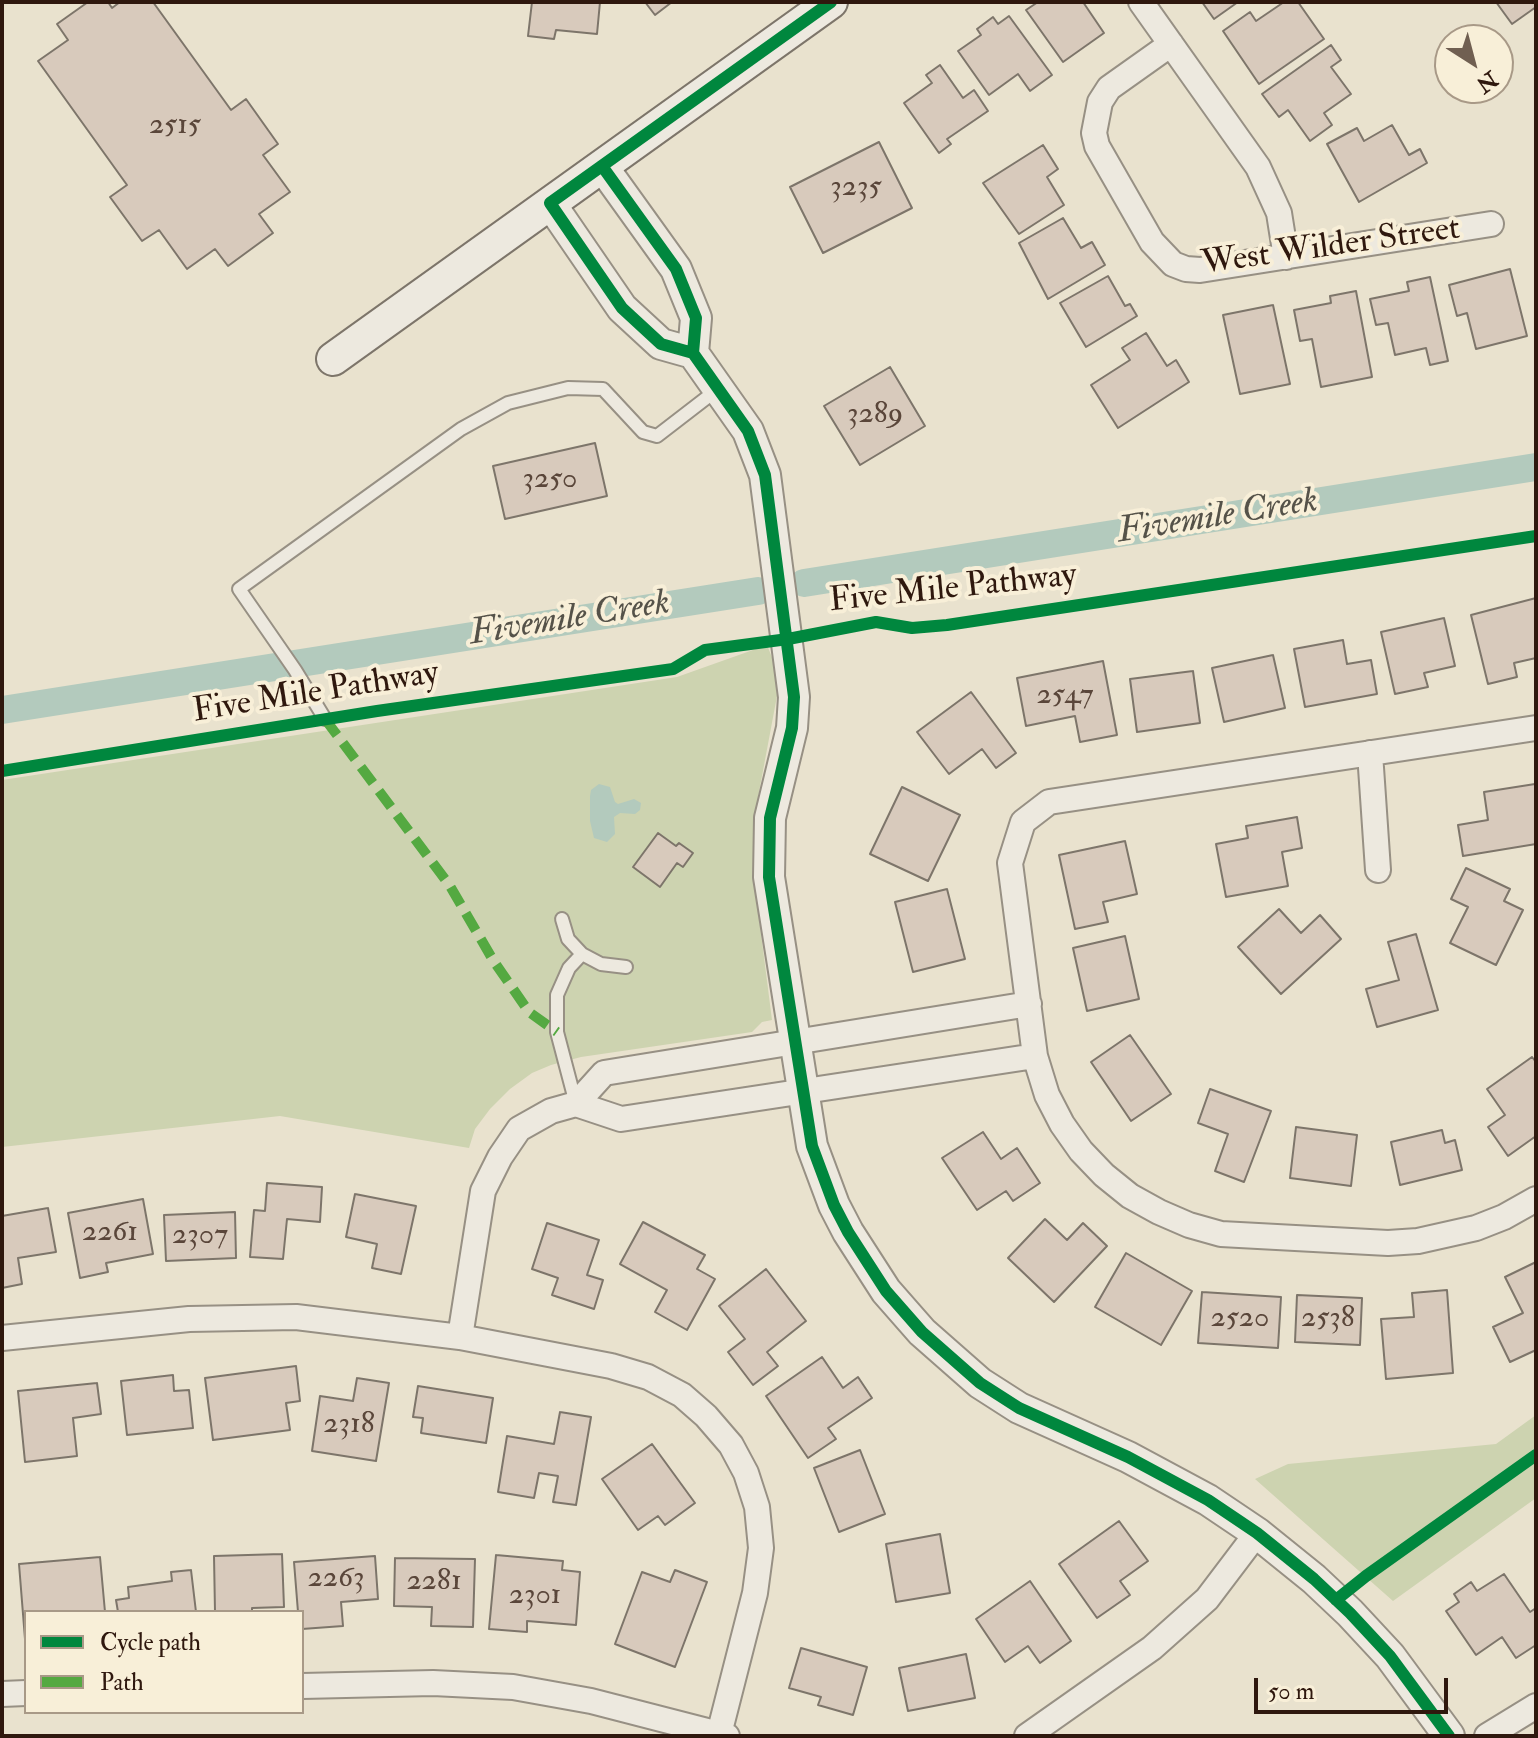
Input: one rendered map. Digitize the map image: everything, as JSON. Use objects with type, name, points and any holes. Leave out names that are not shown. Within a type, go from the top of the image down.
[{"type":"main road","points":[[333,359],[831,2]]},
{"type":"street","points":[[1141,2],[1258,167],[1279,213],[1286,257]]},
{"type":"street","name":"West Wilder Street","points":[[1171,44],[1109,88],[1100,102],[1094,133],[1097,146],[1152,242],[1173,264],[1200,270],[1491,224]]},
{"type":"street","points":[[602,166],[676,269],[696,318],[693,353]]},
{"type":"street","points":[[550,203],[622,308],[661,344],[693,353],[748,431],[765,475],[792,662],[794,697],[792,728],[770,818],[769,877],[812,1146],[834,1205],[868,1266],[922,1332],[980,1383],[1019,1408],[1163,1474],[1208,1500],[1257,1533],[1314,1579],[1390,1656],[1449,1736]]},
{"type":"street","points":[[1536,728],[1049,802],[1023,822],[1010,863],[1035,1056],[1047,1095],[1081,1151],[1130,1196],[1189,1225],[1221,1234],[1388,1243],[1418,1241],[1476,1228],[1536,1199]]},
{"type":"street","points":[[1370,753],[1378,870]]},
{"type":"street","points":[[460,1337],[483,1191],[500,1157],[519,1129],[551,1111],[576,1104],[604,1073],[1029,1004]]},
{"type":"street","points":[[576,1104],[621,1119],[1035,1056]]},
{"type":"street","points":[[2,1338],[189,1319],[250,1316],[296,1317],[460,1337],[611,1366],[648,1377],[682,1395],[706,1416],[731,1445],[746,1473],[757,1507],[761,1548],[755,1593],[723,1735],[591,1701],[513,1687],[433,1683],[304,1686]]},
{"type":"street","points":[[1027,1736],[1152,1648],[1207,1599],[1257,1533]]},
{"type":"street","points":[[2,1694],[24,1693]]},
{"type":"street","points":[[1487,1736],[1536,1706]]},
{"type":"lane","points":[[325,719],[239,589],[461,429],[508,403],[568,388],[603,389],[643,432],[657,436],[718,389]]},
{"type":"lane","points":[[562,919],[568,939],[582,954],[601,964],[626,967]]},
{"type":"lane","points":[[576,1104],[557,1032],[557,995],[569,968],[582,954]]},
{"type":"green space","points":[[767,645],[775,665],[777,696],[759,792],[753,871],[772,1020],[762,1022],[752,1032],[581,1057],[532,1073],[490,1109],[475,1129],[469,1148],[280,1116],[2,1147],[2,780],[677,677]]},
{"type":"green space","points":[[1536,1415],[1536,1498],[1393,1601],[1255,1479],[1288,1464],[1496,1444]]},
{"type":"shaded area","points":[[599,784],[610,787],[618,804],[634,799],[641,803],[640,810],[635,814],[620,813],[614,817],[615,834],[607,842],[594,838],[590,821],[591,790]]},
{"type":"building","points":[[88,2],[108,2],[112,8],[120,2],[153,2],[231,110],[246,99],[278,144],[263,155],[290,192],[259,214],[273,233],[228,266],[215,249],[187,269],[159,230],[142,241],[110,197],[127,185],[38,61],[68,40],[57,24]]},
{"type":"building","points":[[532,2],[600,2],[597,34],[556,30],[554,39],[528,36]]},
{"type":"building","points":[[645,2],[672,2],[655,15]]},
{"type":"building","points":[[1038,2],[1083,2],[1104,33],[1063,62],[1026,10]]},
{"type":"building","points":[[1202,2],[1238,2],[1214,19]]},
{"type":"building","points":[[1284,2],[1298,2],[1324,39],[1259,84],[1223,31],[1250,12],[1256,21]]},
{"type":"building","points":[[1496,2],[1536,2],[1536,7],[1512,24]]},
{"type":"building","points":[[1009,16],[1052,75],[1030,91],[1018,74],[989,95],[958,51],[981,35],[977,29],[993,17],[998,24]]},
{"type":"building","points":[[1331,45],[1341,60],[1331,67],[1351,94],[1324,113],[1332,125],[1310,141],[1288,110],[1279,117],[1262,94]]},
{"type":"building","points":[[940,65],[963,98],[974,90],[988,111],[947,139],[951,144],[939,153],[904,103],[932,83],[926,75]]},
{"type":"building","points":[[1392,125],[1409,155],[1420,149],[1427,163],[1359,202],[1327,144],[1357,128],[1364,141]]},
{"type":"building","points":[[879,142],[912,208],[823,253],[790,187]]},
{"type":"building","points":[[1043,145],[1058,169],[1047,177],[1064,205],[1019,234],[983,183]]},
{"type":"building","points":[[1063,218],[1081,248],[1092,242],[1105,265],[1048,299],[1019,243]]},
{"type":"building","points":[[1510,269],[1527,336],[1476,349],[1467,313],[1457,316],[1449,285]]},
{"type":"building","points":[[1108,276],[1125,306],[1130,304],[1137,316],[1086,347],[1060,303]]},
{"type":"building","points":[[1430,277],[1448,361],[1430,365],[1426,348],[1395,355],[1388,323],[1376,325],[1370,299],[1409,291],[1407,282]]},
{"type":"building","points":[[1356,291],[1372,377],[1321,387],[1312,339],[1300,341],[1294,310],[1331,303],[1330,296]]},
{"type":"building","points":[[1273,305],[1290,384],[1240,394],[1223,315]]},
{"type":"building","points":[[1146,333],[1167,366],[1176,360],[1189,382],[1118,428],[1091,385],[1130,360],[1122,348]]},
{"type":"building","points":[[890,367],[925,426],[860,465],[824,406]]},
{"type":"building","points":[[595,443],[607,496],[505,519],[493,466]]},
{"type":"building","points":[[1536,598],[1536,658],[1514,663],[1517,677],[1488,684],[1471,615]]},
{"type":"building","points":[[1444,618],[1455,666],[1424,673],[1428,687],[1395,694],[1381,632]]},
{"type":"building","points":[[1343,640],[1347,664],[1371,660],[1377,694],[1305,707],[1294,649]]},
{"type":"building","points":[[1273,655],[1285,708],[1224,722],[1212,668]]},
{"type":"building","points":[[1103,661],[1117,735],[1080,742],[1075,716],[1026,726],[1017,678]]},
{"type":"building","points":[[1193,671],[1200,723],[1137,732],[1130,679]]},
{"type":"building","points":[[971,692],[1016,753],[996,768],[982,749],[949,774],[917,732]]},
{"type":"building","points":[[1535,784],[1536,844],[1463,856],[1458,825],[1488,820],[1484,792]]},
{"type":"building","points":[[902,787],[960,815],[928,881],[870,854]]},
{"type":"building","points":[[1297,817],[1302,848],[1282,852],[1288,886],[1226,897],[1216,844],[1248,838],[1246,826]]},
{"type":"building","points":[[658,833],[693,853],[683,867],[677,863],[660,887],[633,867]]},
{"type":"building","points":[[1125,841],[1137,894],[1103,902],[1108,922],[1075,929],[1059,855]]},
{"type":"building","points":[[1466,868],[1510,889],[1504,901],[1523,910],[1496,965],[1450,943],[1468,907],[1451,899]]},
{"type":"building","points":[[947,889],[965,959],[913,972],[895,902]]},
{"type":"building","points":[[1279,909],[1301,933],[1320,915],[1341,939],[1281,994],[1238,947]]},
{"type":"building","points":[[1416,934],[1438,1010],[1377,1027],[1366,989],[1399,980],[1388,942]]},
{"type":"building","points":[[1125,936],[1139,999],[1087,1011],[1073,948]]},
{"type":"building","points":[[1130,1035],[1171,1094],[1131,1121],[1091,1062]]},
{"type":"building","points":[[1532,1057],[1536,1062],[1536,1136],[1508,1156],[1488,1127],[1505,1115],[1487,1089]]},
{"type":"building","points":[[1210,1089],[1271,1111],[1244,1182],[1215,1171],[1228,1134],[1198,1123]]},
{"type":"building","points":[[1296,1127],[1357,1135],[1351,1186],[1290,1178]]},
{"type":"building","points":[[1442,1130],[1445,1143],[1455,1140],[1462,1170],[1400,1185],[1391,1142]]},
{"type":"building","points":[[983,1132],[1001,1159],[1017,1148],[1040,1183],[1013,1201],[1006,1191],[977,1210],[942,1158]]},
{"type":"building","points":[[267,1183],[322,1187],[320,1222],[287,1219],[283,1259],[250,1257],[254,1210],[265,1211]]},
{"type":"building","points":[[355,1194],[416,1206],[401,1274],[372,1268],[377,1244],[346,1237]]},
{"type":"building","points":[[143,1199],[153,1254],[106,1263],[108,1272],[80,1278],[68,1213]]},
{"type":"building","points":[[48,1208],[56,1252],[18,1258],[22,1284],[2,1288],[2,1216]]},
{"type":"building","points":[[235,1212],[236,1258],[166,1261],[164,1215]]},
{"type":"building","points":[[1045,1219],[1067,1240],[1083,1223],[1107,1246],[1054,1302],[1008,1258]]},
{"type":"building","points":[[643,1222],[705,1255],[697,1269],[715,1279],[687,1330],[655,1312],[667,1290],[620,1264]]},
{"type":"building","points":[[547,1223],[599,1240],[587,1275],[603,1280],[594,1309],[552,1295],[558,1278],[532,1269]]},
{"type":"building","points":[[1126,1253],[1192,1291],[1161,1345],[1095,1307]]},
{"type":"building","points":[[1536,1262],[1536,1350],[1510,1362],[1493,1327],[1523,1313],[1505,1277]]},
{"type":"building","points":[[766,1269],[806,1321],[767,1352],[778,1366],[753,1385],[728,1352],[745,1339],[719,1306]]},
{"type":"building","points":[[1447,1290],[1453,1373],[1386,1379],[1381,1319],[1414,1317],[1412,1293]]},
{"type":"building","points":[[1202,1292],[1281,1297],[1278,1348],[1198,1343]]},
{"type":"building","points":[[1297,1295],[1362,1298],[1360,1345],[1295,1342]]},
{"type":"building","points":[[822,1357],[843,1388],[858,1377],[872,1398],[828,1428],[836,1439],[808,1458],[766,1396]]},
{"type":"building","points":[[296,1366],[300,1401],[286,1403],[290,1430],[213,1440],[205,1378]]},
{"type":"building","points":[[173,1375],[174,1391],[189,1390],[193,1428],[127,1435],[121,1381]]},
{"type":"building","points":[[357,1378],[389,1383],[376,1461],[312,1451],[320,1396],[353,1401]]},
{"type":"building","points":[[97,1383],[101,1414],[73,1418],[77,1456],[25,1462],[18,1391]]},
{"type":"building","points":[[418,1386],[493,1398],[486,1443],[421,1433],[423,1418],[413,1417]]},
{"type":"building","points":[[560,1412],[591,1417],[576,1505],[553,1502],[558,1476],[539,1473],[534,1498],[498,1492],[507,1436],[554,1444]]},
{"type":"building","points":[[652,1444],[695,1503],[665,1525],[658,1516],[638,1530],[602,1479]]},
{"type":"building","points":[[860,1450],[885,1514],[839,1532],[814,1468]]},
{"type":"building","points":[[1119,1521],[1148,1561],[1120,1581],[1130,1595],[1097,1618],[1059,1564]]},
{"type":"building","points":[[940,1534],[950,1593],[896,1602],[886,1544]]},
{"type":"building","points":[[282,1554],[284,1607],[215,1610],[214,1556]]},
{"type":"building","points":[[496,1555],[563,1561],[562,1570],[580,1572],[576,1625],[527,1621],[527,1632],[489,1629]]},
{"type":"building","points":[[375,1556],[378,1599],[341,1602],[343,1626],[304,1629],[304,1610],[298,1610],[294,1562]]},
{"type":"building","points":[[100,1557],[105,1610],[24,1610],[24,1626],[19,1564]]},
{"type":"building","points":[[395,1558],[475,1559],[473,1627],[431,1626],[432,1607],[394,1606]]},
{"type":"building","points":[[191,1570],[196,1610],[118,1610],[116,1600],[129,1598],[128,1587],[172,1581],[171,1572]]},
{"type":"building","points":[[675,1570],[707,1582],[675,1667],[615,1644],[642,1572],[670,1582]]},
{"type":"building","points":[[1504,1574],[1530,1612],[1536,1608],[1536,1645],[1516,1658],[1502,1637],[1476,1655],[1446,1611],[1459,1602],[1454,1594],[1471,1582],[1477,1591]]},
{"type":"building","points":[[1030,1581],[1071,1641],[1040,1663],[1028,1646],[1005,1662],[976,1619]]},
{"type":"building","points":[[801,1648],[867,1667],[853,1715],[818,1705],[821,1697],[789,1688]]},
{"type":"building","points":[[966,1654],[975,1698],[908,1711],[899,1668]]},
{"type":"waterway","name":"Fivemile Creek","points":[[804,583],[1536,467]]},
{"type":"waterway","name":"Fivemile Creek","points":[[2,710],[758,591]]},
{"type":"marked path","points":[[325,719],[450,886],[493,960],[529,1012],[557,1032]]},
{"type":"cycle path","points":[[693,353],[661,344],[622,308],[550,203],[831,2]]},
{"type":"cycle path","points":[[602,166],[676,269],[696,318],[693,353],[748,431],[765,475],[794,697],[792,728],[770,818],[769,877],[812,1146],[834,1205],[848,1232],[886,1291],[922,1332],[980,1383],[1019,1408],[1128,1457],[1208,1500],[1257,1533],[1314,1579],[1390,1656],[1449,1736]]},
{"type":"cycle path","name":"Five Mile Pathway","points":[[2,771],[377,711],[673,669],[705,650],[788,639],[876,622],[912,628],[947,625],[1536,536]]},
{"type":"cycle path","points":[[1336,1600],[1536,1455]]}]
